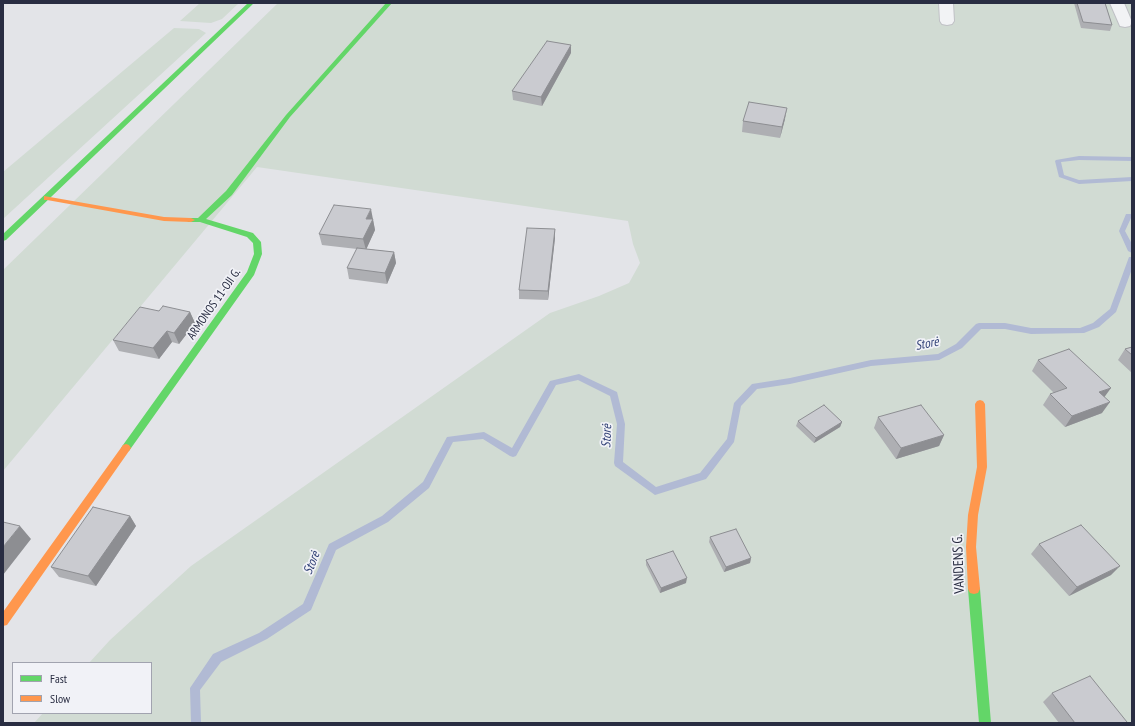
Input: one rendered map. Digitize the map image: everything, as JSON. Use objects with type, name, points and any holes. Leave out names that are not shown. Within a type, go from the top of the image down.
[{"type":"street","points":[[3,238],[252,3]]},
{"type":"street","points":[[200,220],[229,193],[288,116],[389,3]]},
{"type":"street","points":[[946,3],[947,21]]},
{"type":"street","points":[[1117,3],[1126,23]]},
{"type":"street","name":"ARMONOS 11-OJI G.","points":[[3,622],[251,273],[258,254],[257,242],[250,234],[200,220],[164,219],[47,198]]},
{"type":"street","name":"VANDENS G.","points":[[980,404],[982,467],[973,515],[971,547],[985,723]]},
{"type":"shaded area","points":[[200,3],[239,3],[222,19],[211,23],[180,21]]},
{"type":"shaded area","points":[[278,3],[1132,3],[1132,723],[34,723],[42,714],[152,714],[152,662],[90,662],[110,640],[191,566],[550,313],[599,296],[629,283],[640,263],[633,244],[628,221],[257,167],[3,471],[3,270]]},
{"type":"shaded area","points":[[174,28],[199,29],[206,33],[3,219],[3,172]]},
{"type":"building","points":[[1077,3],[1105,3],[1112,25],[1083,22]]},
{"type":"building","points":[[547,41],[571,45],[541,97],[512,91]]},
{"type":"building","points":[[749,102],[787,108],[782,127],[743,121]]},
{"type":"building","points":[[334,205],[371,209],[366,219],[373,219],[363,239],[319,234]]},
{"type":"building","points":[[527,228],[555,229],[548,291],[519,290]]},
{"type":"building","points":[[357,248],[394,252],[385,273],[347,268]]},
{"type":"building","points":[[163,306],[190,312],[174,333],[167,331],[153,348],[113,340],[140,307],[159,311]]},
{"type":"building","points":[[1132,347],[1132,355],[1125,349]]},
{"type":"building","points":[[1069,349],[1111,388],[1099,392],[1110,402],[1072,416],[1050,394],[1067,388],[1038,360]]},
{"type":"building","points":[[824,405],[842,422],[816,438],[798,421]]},
{"type":"building","points":[[921,405],[944,435],[901,448],[878,417]]},
{"type":"building","points":[[93,507],[130,516],[88,576],[51,567]]},
{"type":"building","points":[[3,522],[20,526],[3,547]]},
{"type":"building","points":[[1081,525],[1120,566],[1077,587],[1039,544]]},
{"type":"building","points":[[736,529],[751,558],[726,567],[710,537]]},
{"type":"building","points":[[673,551],[687,578],[661,588],[646,560]]},
{"type":"building","points":[[1090,676],[1127,722],[1075,723],[1052,693]]},
{"type":"waterway","name":"Storė","points":[[1132,159],[1079,158],[1058,161],[1061,176],[1079,182],[1132,179]]},
{"type":"waterway","name":"Storė","points":[[1132,216],[1128,216],[1122,231],[1132,251]]},
{"type":"waterway","name":"Storė","points":[[196,723],[195,688],[217,658],[263,636],[307,607],[332,547],[385,519],[426,485],[450,439],[484,435],[513,453],[553,383],[579,377],[614,394],[621,424],[618,463],[655,491],[703,476],[731,440],[737,405],[755,386],[790,381],[871,363],[939,357],[959,346],[979,326],[1005,326],[1031,331],[1081,331],[1096,325],[1113,310],[1132,259]]},
{"type":"traffic: fast","points":[[3,238],[251,3]]},
{"type":"traffic: fast","points":[[200,220],[229,193],[288,116],[389,3]]},
{"type":"traffic: fast","points":[[126,448],[251,273],[258,254],[257,242],[250,235],[200,220],[191,220]]},
{"type":"traffic: fast","points":[[974,589],[985,723]]},
{"type":"traffic: slow","points":[[47,198],[164,219],[191,220]]},
{"type":"traffic: slow","points":[[974,589],[971,547],[973,515],[982,467],[980,404]]},
{"type":"traffic: slow","points":[[3,621],[126,448]]}]
